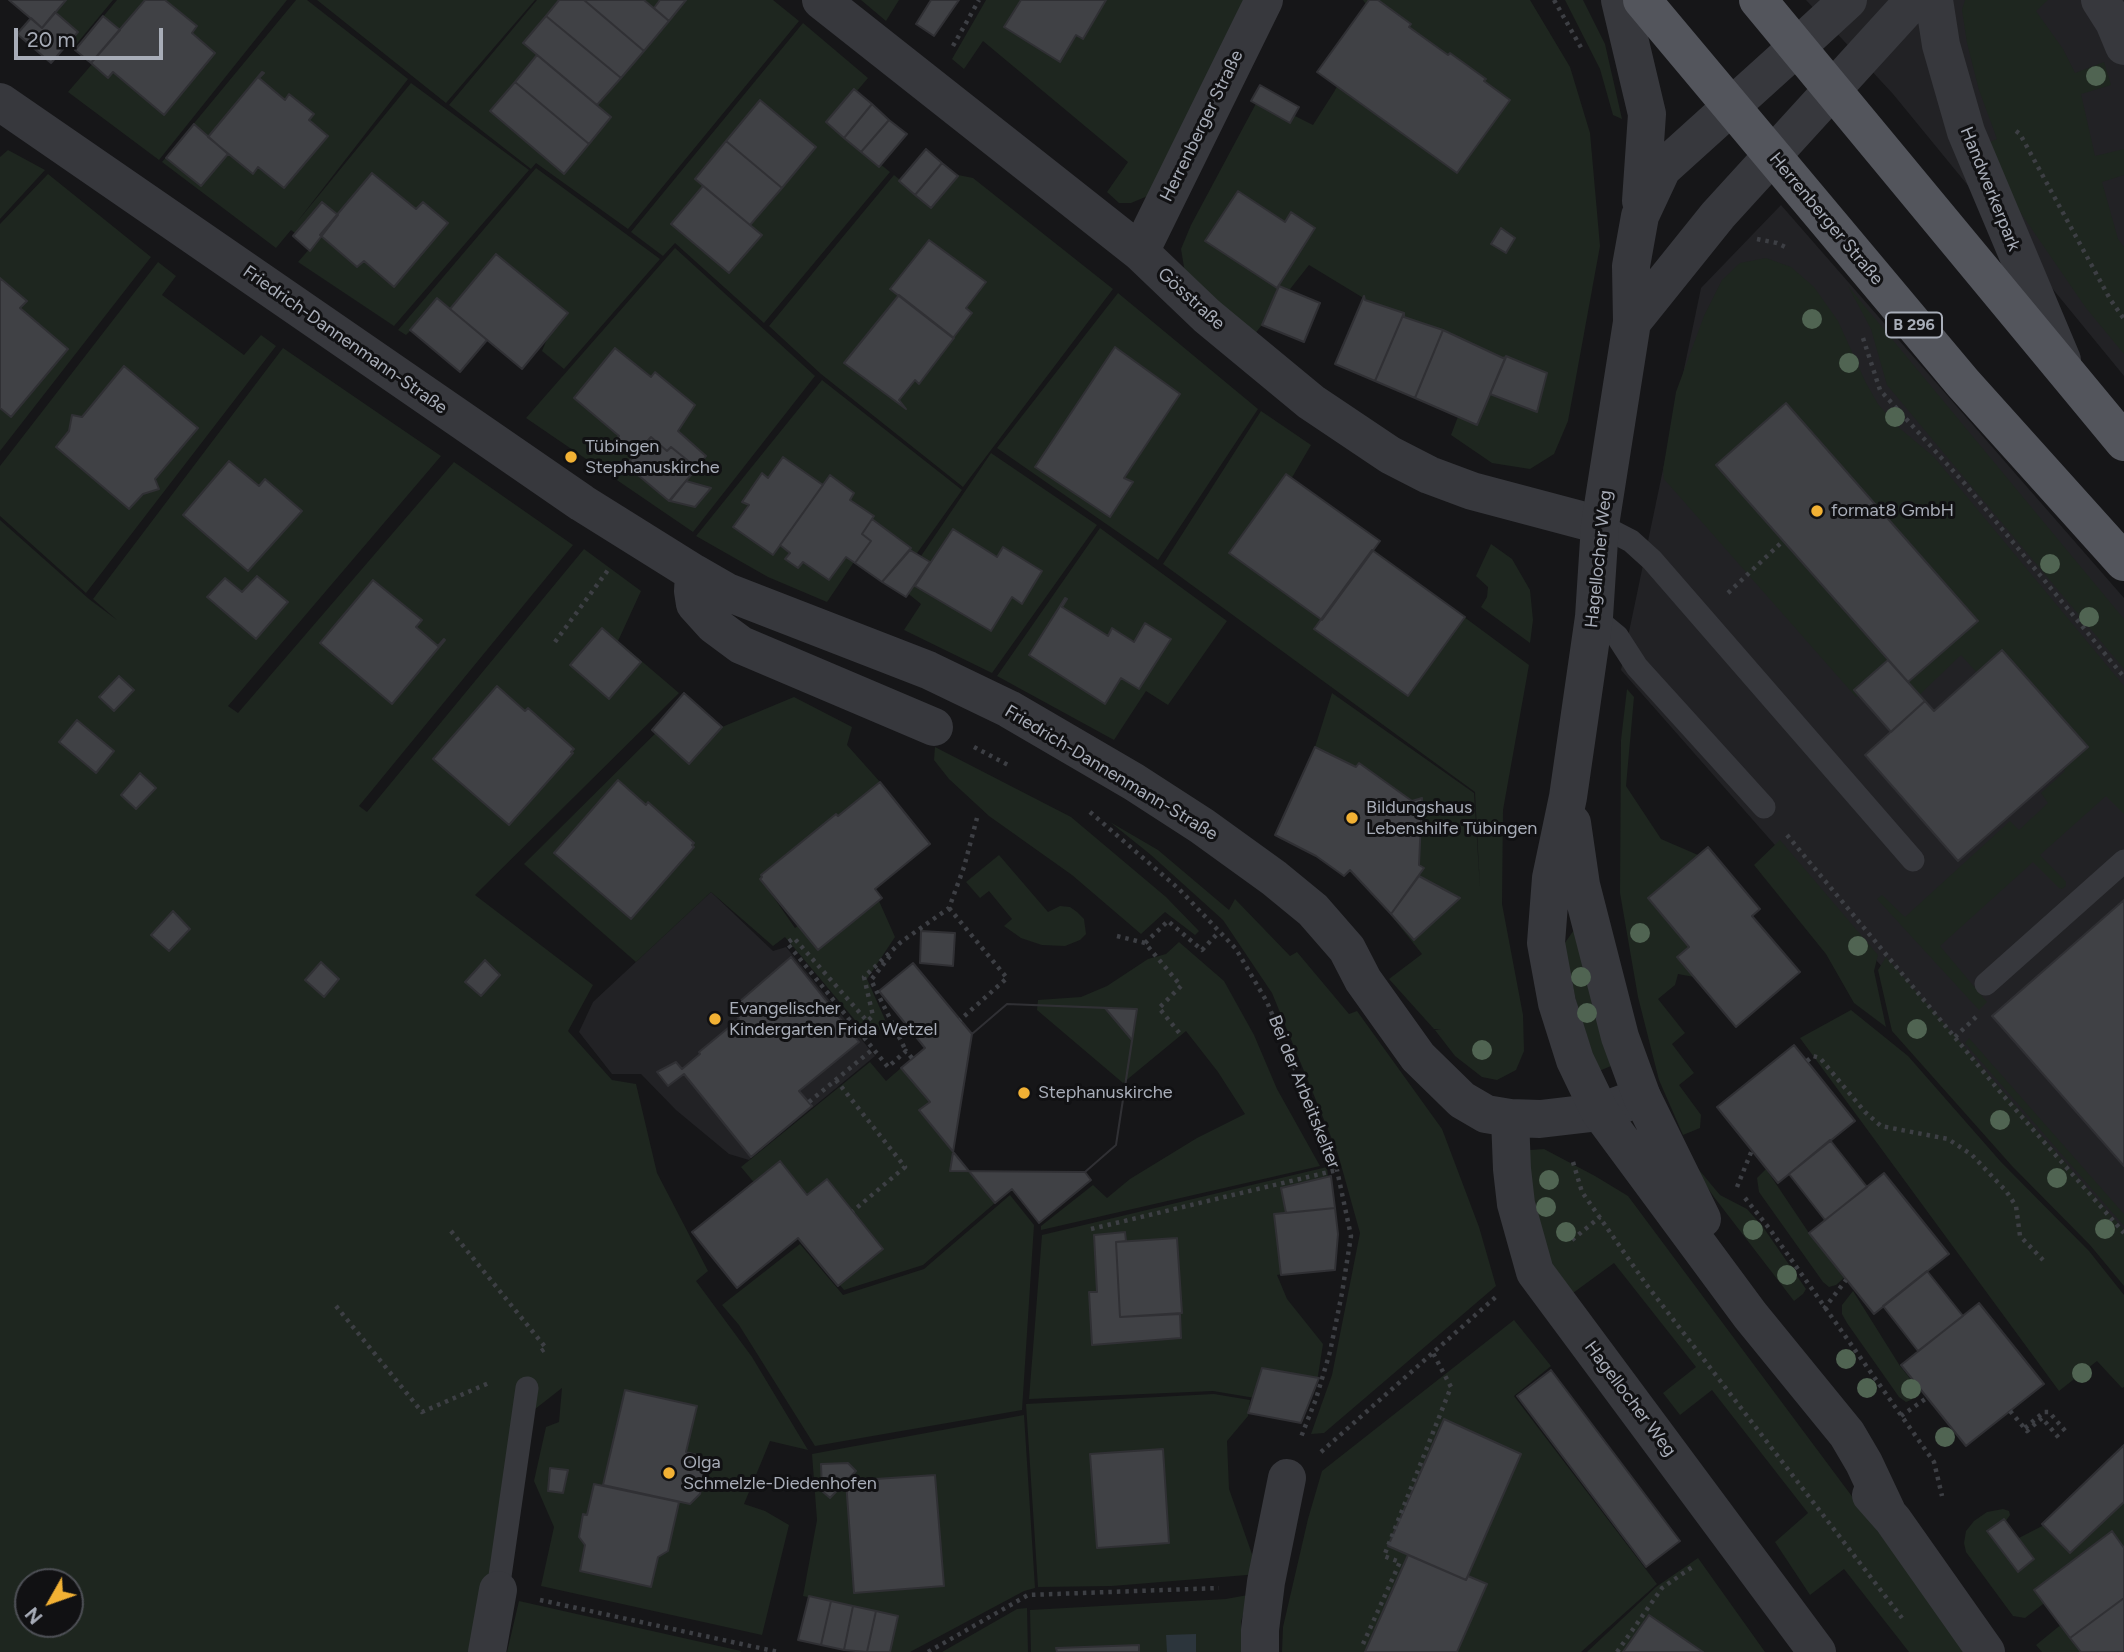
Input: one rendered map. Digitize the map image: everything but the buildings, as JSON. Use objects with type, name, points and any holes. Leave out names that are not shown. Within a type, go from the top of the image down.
[{"type":"main road","name":"Herrenberger Straße","points":[[1642,0],[1963,383],[2124,562]]},
{"type":"main road","points":[[1758,0],[2124,442]]},
{"type":"street","name":"Gösstraße","points":[[821,0],[1140,252],[1207,316],[1311,402],[1390,455],[1429,475],[1472,491],[1600,525]]},
{"type":"street","name":"Herrenberger Straße","points":[[1140,252],[1264,0]]},
{"type":"street","points":[[1620,0],[1647,114],[1640,216]]},
{"type":"street","points":[[1797,47],[1849,0]]},
{"type":"street","points":[[1832,90],[1914,0]]},
{"type":"street","name":"Handwerkerpark","points":[[1934,0],[1941,45],[1966,132],[2067,371]]},
{"type":"street","points":[[2100,0],[2114,22],[2124,46]]},
{"type":"street","name":"Hagellocher Weg","points":[[1750,1315],[1600,1112],[1575,1060],[1557,1003],[1546,943],[1551,878],[1568,797],[1594,617],[1600,525],[1632,322],[1631,266],[1640,216],[1662,169],[1797,47]]},
{"type":"street","name":"Hagellocher Weg","points":[[1632,322],[1718,215],[1832,90]]},
{"type":"street","name":"Friedrich-Dannenmann-Straße","points":[[0,102],[582,503],[694,573],[727,592],[928,670],[1009,709],[1134,782],[1202,826],[1313,910],[1348,949],[1363,979],[1397,1029],[1438,1079],[1462,1100],[1486,1114],[1510,1118],[1559,1117],[1600,1112],[1642,1097]]},
{"type":"street","points":[[694,573],[695,604],[715,625],[741,645],[934,727]]},
{"type":"street","name":"Hagellocher Weg","points":[[1568,797],[1581,885],[1620,1037],[1642,1097],[1750,1315],[1778,1378],[1795,1409],[1816,1437],[1888,1514],[1986,1652]]},
{"type":"street","name":"Hagellocher Weg","points":[[1510,1118],[1516,1204],[1535,1272],[1817,1652]]},
{"type":"street","points":[[1260,1652],[1266,1582],[1287,1478]]},
{"type":"street","points":[[486,1652],[498,1590]]},
{"type":"lane","points":[[1600,525],[1631,541],[1652,559],[1913,860]]},
{"type":"lane","points":[[1594,617],[1617,636],[1637,667],[1764,807]]},
{"type":"lane","points":[[1986,984],[2124,861]]},
{"type":"lane","points":[[498,1590],[527,1388]]},
{"type":"path","points":[[2012,127],[2020,134],[2110,299],[2124,319]]},
{"type":"path","points":[[1718,215],[1755,239],[1777,243],[1800,256]]},
{"type":"path","points":[[1863,337],[1880,390],[1965,484],[2124,677]]},
{"type":"path","points":[[555,642],[633,536]]},
{"type":"path","points":[[1702,618],[1783,541]]},
{"type":"path","points":[[934,727],[1018,770]]},
{"type":"path","points":[[1764,807],[2001,1093],[2124,1233]]},
{"type":"path","name":"Bei der Arbeitskelter","points":[[1088,810],[1179,889],[1236,949],[1267,1002],[1337,1170],[1351,1236],[1342,1293],[1330,1352],[1287,1478]]},
{"type":"path","points":[[906,1051],[888,1067],[786,943],[794,939],[867,1021],[873,1016],[864,977],[901,942],[949,908],[964,867],[977,818]]},
{"type":"path","points":[[949,908],[1007,978],[960,1020]]},
{"type":"path","points":[[1145,943],[1168,921],[1202,950],[1219,932]]},
{"type":"path","points":[[1117,936],[1145,943],[1181,986],[1159,1008],[1181,1035]]},
{"type":"path","points":[[901,942],[871,980],[912,1058]]},
{"type":"path","points":[[808,1101],[873,1049]]},
{"type":"path","points":[[1807,1061],[1814,1056],[1820,1058],[1865,1112],[1881,1126],[1948,1139],[1972,1154],[2006,1191],[2016,1206],[2020,1236],[2043,1260]]},
{"type":"path","points":[[836,1080],[905,1167],[852,1211]]},
{"type":"path","points":[[1559,1117],[1582,1192],[1646,1284],[1903,1620]]},
{"type":"path","points":[[1737,1188],[1752,1150]]},
{"type":"path","points":[[1091,1228],[1337,1170]]},
{"type":"path","points":[[1724,1185],[1737,1188],[1769,1228],[1934,1462],[1942,1496]]},
{"type":"path","points":[[451,1231],[546,1348]]},
{"type":"path","points":[[1824,1309],[1846,1280]]},
{"type":"path","points":[[1345,1430],[1497,1296]]},
{"type":"path","points":[[336,1306],[422,1412],[492,1382]]},
{"type":"path","points":[[1363,1644],[1400,1562],[1384,1556],[1451,1387],[1433,1353]]},
{"type":"path","points":[[1901,1416],[1928,1397]]},
{"type":"path","points":[[2010,1411],[2027,1431],[2042,1418],[2059,1438]]},
{"type":"path","points":[[2025,1428],[2044,1412],[2049,1412],[2067,1433]]},
{"type":"path","points":[[1618,1652],[1661,1588],[1733,1539]]},
{"type":"path","points":[[928,1652],[1028,1595],[1226,1588]]},
{"type":"path","points":[[545,1601],[778,1652]]},
{"type":"shaded area","points":[[15,0],[113,0],[74,47]]},
{"type":"shaded area","points":[[117,0],[287,0],[159,160],[68,92],[93,63],[76,49]]},
{"type":"shaded area","points":[[296,0],[307,0],[408,79],[297,222],[411,83],[529,170],[394,326],[298,262],[312,246],[291,230],[276,248],[162,162]]},
{"type":"shaded area","points":[[317,0],[535,0],[446,103]]},
{"type":"shaded area","points":[[537,0],[773,0],[799,21],[628,229],[536,163],[531,169],[449,105]]},
{"type":"shaded area","points":[[861,0],[899,0],[886,21]]},
{"type":"shaded area","points":[[986,0],[1251,0],[1150,195],[1131,203],[1119,203],[1107,192],[1128,162],[983,41],[964,69],[952,59]]},
{"type":"shaded area","points":[[1363,0],[1530,0],[1570,67],[1590,133],[1600,246],[1568,421],[1554,454],[1530,469],[1492,463],[1451,435],[1477,367],[1309,265],[1254,335],[1185,273],[1181,249],[1191,225],[1259,98],[1313,125],[1374,17]]},
{"type":"shaded area","points":[[1565,0],[1583,0],[1605,44],[1622,119],[1613,115],[1600,69]]},
{"type":"shaded area","points":[[1806,0],[2124,0],[2124,376],[1893,94]]},
{"type":"shaded area","points":[[1965,0],[2048,0],[2036,11],[2063,49],[2075,73],[2104,62],[2111,85],[2081,94],[2095,156],[2124,149],[2124,175],[2102,182],[2118,239],[2124,247],[2124,354],[2086,308],[2016,206],[1986,144],[1997,139],[1979,90],[1967,43],[1962,10]]},
{"type":"shaded area","points":[[803,23],[868,78],[830,123],[890,172],[764,323],[675,243],[663,256],[631,232]]},
{"type":"shaded area","points":[[8,150],[45,170],[0,219],[0,157]]},
{"type":"shaded area","points":[[536,168],[660,259],[564,369],[542,351],[558,313],[458,311],[412,329],[406,335],[398,330]]},
{"type":"shaded area","points":[[48,174],[151,257],[0,451],[0,224]]},
{"type":"shaded area","points":[[894,175],[931,205],[958,175],[973,178],[1113,289],[963,487],[821,374],[769,326]]},
{"type":"shaded area","points":[[1781,205],[2124,598],[2124,1242],[1621,670],[1701,288]]},
{"type":"shaded area","points":[[675,248],[815,376],[693,532],[526,418]]},
{"type":"shaded area","points":[[1766,258],[1791,267],[1814,287],[1838,321],[1878,404],[1897,426],[1934,457],[2124,686],[2124,814],[2106,796],[2040,855],[2066,882],[2066,886],[2059,888],[2033,862],[1940,946],[1987,1002],[1979,1010],[1877,899],[1882,895],[1905,917],[2010,821],[2019,830],[2048,803],[2041,793],[2065,771],[1961,655],[1914,700],[1861,693],[1856,697],[1664,479],[1663,470],[1676,392],[1704,316],[1722,280],[1740,263]]},
{"type":"shaded area","points":[[158,262],[176,276],[162,295],[244,355],[261,335],[276,346],[86,593],[0,516],[0,466]]},
{"type":"shaded area","points":[[1848,286],[2124,619],[2124,669],[1887,385],[1871,329]]},
{"type":"shaded area","points":[[1118,293],[1258,409],[1158,560],[997,448]]},
{"type":"shaded area","points":[[283,348],[441,456],[228,706],[238,713],[454,462],[573,545],[359,806],[367,812],[584,549],[641,591],[618,641],[679,693],[475,895],[593,985],[568,1031],[612,1080],[636,1084],[657,1173],[708,1271],[696,1281],[752,1357],[808,1450],[770,1441],[744,1504],[765,1511],[789,1525],[762,1635],[541,1586],[554,1527],[534,1481],[546,1427],[559,1422],[562,1388],[521,1420],[482,1652],[0,1652],[0,520],[89,599],[117,620],[93,599]]},
{"type":"shaded area","points":[[822,380],[962,490],[895,584],[856,559],[827,602],[768,577],[696,536]]},
{"type":"shaded area","points":[[1261,411],[1311,445],[1287,486],[1529,665],[1503,810],[1502,904],[1523,1015],[1524,1051],[1516,1070],[1497,1080],[1482,1077],[1455,1056],[1435,1030],[1441,1029],[1434,1029],[1389,979],[1422,954],[1394,919],[1315,747],[1332,693],[1474,793],[1480,888],[1475,792],[1163,564]]},
{"type":"shaded area","points":[[991,453],[1097,525],[992,673],[904,630],[921,604],[900,587]]},
{"type":"shaded area","points":[[1100,528],[1227,621],[1168,705],[1146,691],[1114,740],[997,676]]},
{"type":"shaded area","points":[[1491,544],[1512,559],[1530,590],[1533,620],[1530,643],[1481,607],[1487,597],[1488,587],[1476,576]]},
{"type":"shaded area","points":[[1627,689],[1634,697],[1626,786],[1661,839],[1698,855],[1648,898],[1689,947],[1678,957],[1694,977],[1678,974],[1675,985],[1658,999],[1685,1033],[1672,1044],[1694,1073],[1679,1085],[1701,1115],[1700,1128],[1683,1135],[1659,1080],[1638,997],[1620,893],[1621,740]]},
{"type":"shaded area","points":[[794,697],[852,727],[847,745],[880,782],[761,875],[761,879],[795,928],[834,898],[879,901],[895,937],[867,979],[887,1024],[870,1038],[785,937],[773,946],[711,892],[636,962],[524,864],[688,701],[722,727]]},
{"type":"shaded area","points":[[935,747],[1071,817],[1166,897],[1199,931],[1195,935],[1165,912],[1141,934],[1072,875],[989,816],[949,779],[934,760]]},
{"type":"shaded area","points":[[1110,822],[1158,850],[1229,910],[1235,899],[1290,956],[1297,952],[1349,1014],[1357,1011],[1442,1129],[1479,1227],[1496,1286],[1324,1433],[1311,1434],[1332,1375],[1360,1233],[1338,1154],[1272,993],[1223,920]]},
{"type":"shaded area","points":[[1780,840],[1878,955],[1874,971],[1886,1027],[1854,1003],[1826,954],[1754,865]]},
{"type":"shaded area","points":[[999,855],[1048,912],[1060,906],[1070,907],[1077,912],[1084,919],[1086,934],[1080,940],[1065,946],[1042,945],[1021,938],[1004,926],[1012,919],[989,891],[980,898],[966,882]]},
{"type":"shaded area","name":"Evangelischer Kindergarten Frida Wetzel","points":[[711,892],[773,951],[786,947],[875,1056],[749,1160],[729,1154],[676,1110],[641,1074],[612,1074],[579,1032],[593,1002]]},
{"type":"shaded area","points":[[1574,930],[1611,1066],[1599,1071],[1590,1067],[1564,944]]},
{"type":"shaded area","points":[[1179,942],[1224,981],[1254,1035],[1277,1089],[1320,1166],[1041,1230],[1041,1226],[1093,1185],[1107,1198],[1130,1179],[1197,1138],[1245,1114],[1218,1072],[1186,1031],[1123,1083],[1037,1010],[1038,1000],[1081,997],[1107,986],[1148,959],[1166,954]]},
{"type":"shaded area","points":[[1886,957],[2124,1230],[2124,1286],[2090,1245],[2012,1166],[1892,1031],[1878,970]]},
{"type":"shaded area","points":[[1851,1010],[1908,1056],[2001,1162],[2089,1251],[2124,1295],[2124,1387],[2122,1388],[2097,1361],[2059,1391],[1800,1038]]},
{"type":"shaded area","points":[[1969,1038],[2124,1214],[2124,1226],[1965,1043]]},
{"type":"shaded area","points":[[870,1062],[886,1081],[901,1068],[930,1102],[919,1111],[995,1203],[923,1265],[844,1290],[741,1167]]},
{"type":"shaded area","points":[[1544,1149],[1628,1196],[1968,1652],[1909,1652],[1844,1569],[1810,1595],[1775,1542],[1808,1513],[1712,1390],[1680,1415],[1663,1393],[1696,1367],[1614,1263],[1573,1293],[1539,1246],[1519,1159],[1530,1150]]},
{"type":"shaded area","points":[[1694,1164],[1720,1195],[1747,1209],[1763,1227],[1806,1289],[1803,1294],[1794,1301],[1714,1197],[1692,1165]]},
{"type":"shaded area","points":[[1327,1167],[1333,1233],[1331,1267],[1277,1275],[1287,1299],[1323,1344],[1318,1376],[1299,1422],[1255,1398],[1213,1391],[1029,1399],[1042,1235]]},
{"type":"shaded area","points":[[1766,1169],[1809,1233],[1844,1278],[1836,1285],[1829,1287],[1823,1282],[1759,1192],[1757,1178]]},
{"type":"shaded area","points":[[1010,1195],[1034,1225],[1022,1410],[815,1446],[739,1325],[722,1305],[800,1244],[843,1295],[924,1269]]},
{"type":"shaded area","points":[[1853,1291],[1900,1366],[1921,1392],[1911,1400],[1906,1402],[1899,1397],[1842,1314],[1842,1305]]},
{"type":"shaded area","points":[[1514,1320],[1551,1366],[1514,1396],[1657,1584],[1581,1652],[1282,1652],[1283,1627],[1322,1471]]},
{"type":"shaded area","points":[[1214,1394],[1250,1400],[1248,1416],[1227,1441],[1229,1489],[1259,1574],[1112,1586],[1038,1587],[1026,1404]]},
{"type":"shaded area","points":[[1024,1415],[1035,1588],[1024,1591],[910,1652],[890,1652],[897,1617],[803,1596],[817,1520],[812,1454]]},
{"type":"shaded area","points":[[2124,1451],[2124,1652],[2042,1652],[2036,1645],[2063,1623],[2047,1601],[2025,1618],[2013,1616],[1966,1552],[1966,1531],[1987,1512],[2003,1509],[2009,1511],[2010,1515],[2003,1525],[2015,1540],[2044,1525]]},
{"type":"shaded area","points":[[1698,1558],[1765,1652],[1587,1652],[1656,1587]]},
{"type":"shaded area","points":[[1248,1595],[1241,1622],[1242,1652],[1031,1652],[1030,1610],[1226,1599]]},
{"type":"shaded area","points":[[519,1601],[741,1651],[507,1652]]},
{"type":"shaded area","points":[[1027,1608],[1028,1652],[942,1652],[1017,1609]]},
{"type":"shaded area","points":[[1196,1634],[1196,1652],[1167,1652],[1166,1635]]},
{"type":"place","name":"Tübingen Stephanuskirche","points":[[571,457]]},
{"type":"place","name":"format8 GmbH","points":[[1817,511]]},
{"type":"place","name":"Bildungshaus Lebenshilfe Tübingen","points":[[1352,818]]},
{"type":"place","name":"Evangelischer Kindergarten Frida Wetzel","points":[[715,1019]]},
{"type":"place","name":"Stephanuskirche","points":[[1024,1093]]},
{"type":"place","name":"Olga Schmelzle-Diedenhofen","points":[[669,1473]]}]
